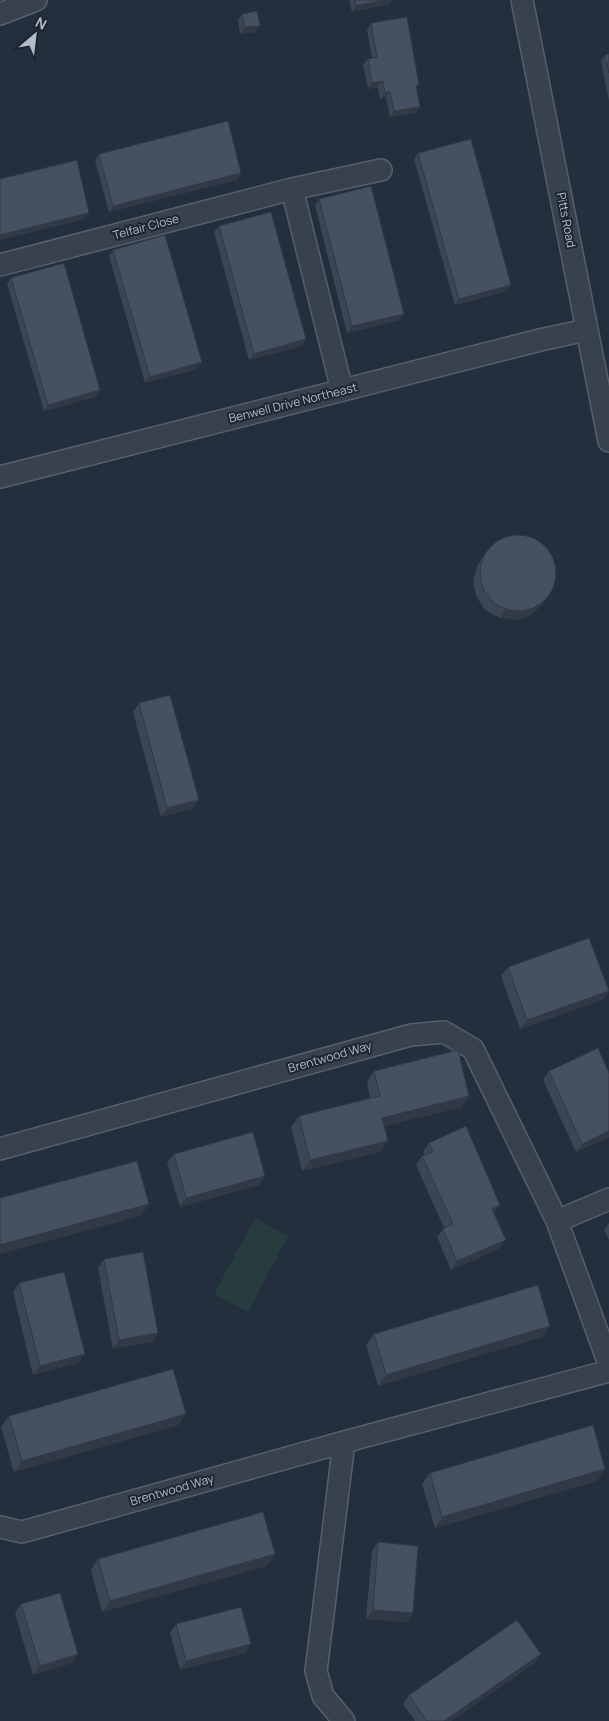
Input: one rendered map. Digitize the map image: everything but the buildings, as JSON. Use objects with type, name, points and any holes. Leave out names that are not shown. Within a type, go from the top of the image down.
[{"type":"street","points":[[0,14],[36,0]]},
{"type":"street","name":"Pitts Road","points":[[522,0],[609,441]]},
{"type":"street","name":"Telfair Close","points":[[0,265],[292,189],[381,170]]},
{"type":"street","points":[[292,189],[342,390]]},
{"type":"street","name":"Benwell Drive Northeast","points":[[0,478],[342,390],[586,330]]},
{"type":"street","name":"Brentwood Way","points":[[0,1149],[411,1035],[444,1032],[473,1049],[557,1221],[609,1364]]},
{"type":"street","points":[[557,1221],[609,1199]]},
{"type":"street","name":"Brentwood Way","points":[[0,1527],[22,1532],[344,1442],[609,1371]]},
{"type":"street","points":[[344,1442],[316,1671],[323,1696],[344,1721]]},
{"type":"green space","points":[[255,1218],[288,1236],[248,1312],[214,1294]]}]
